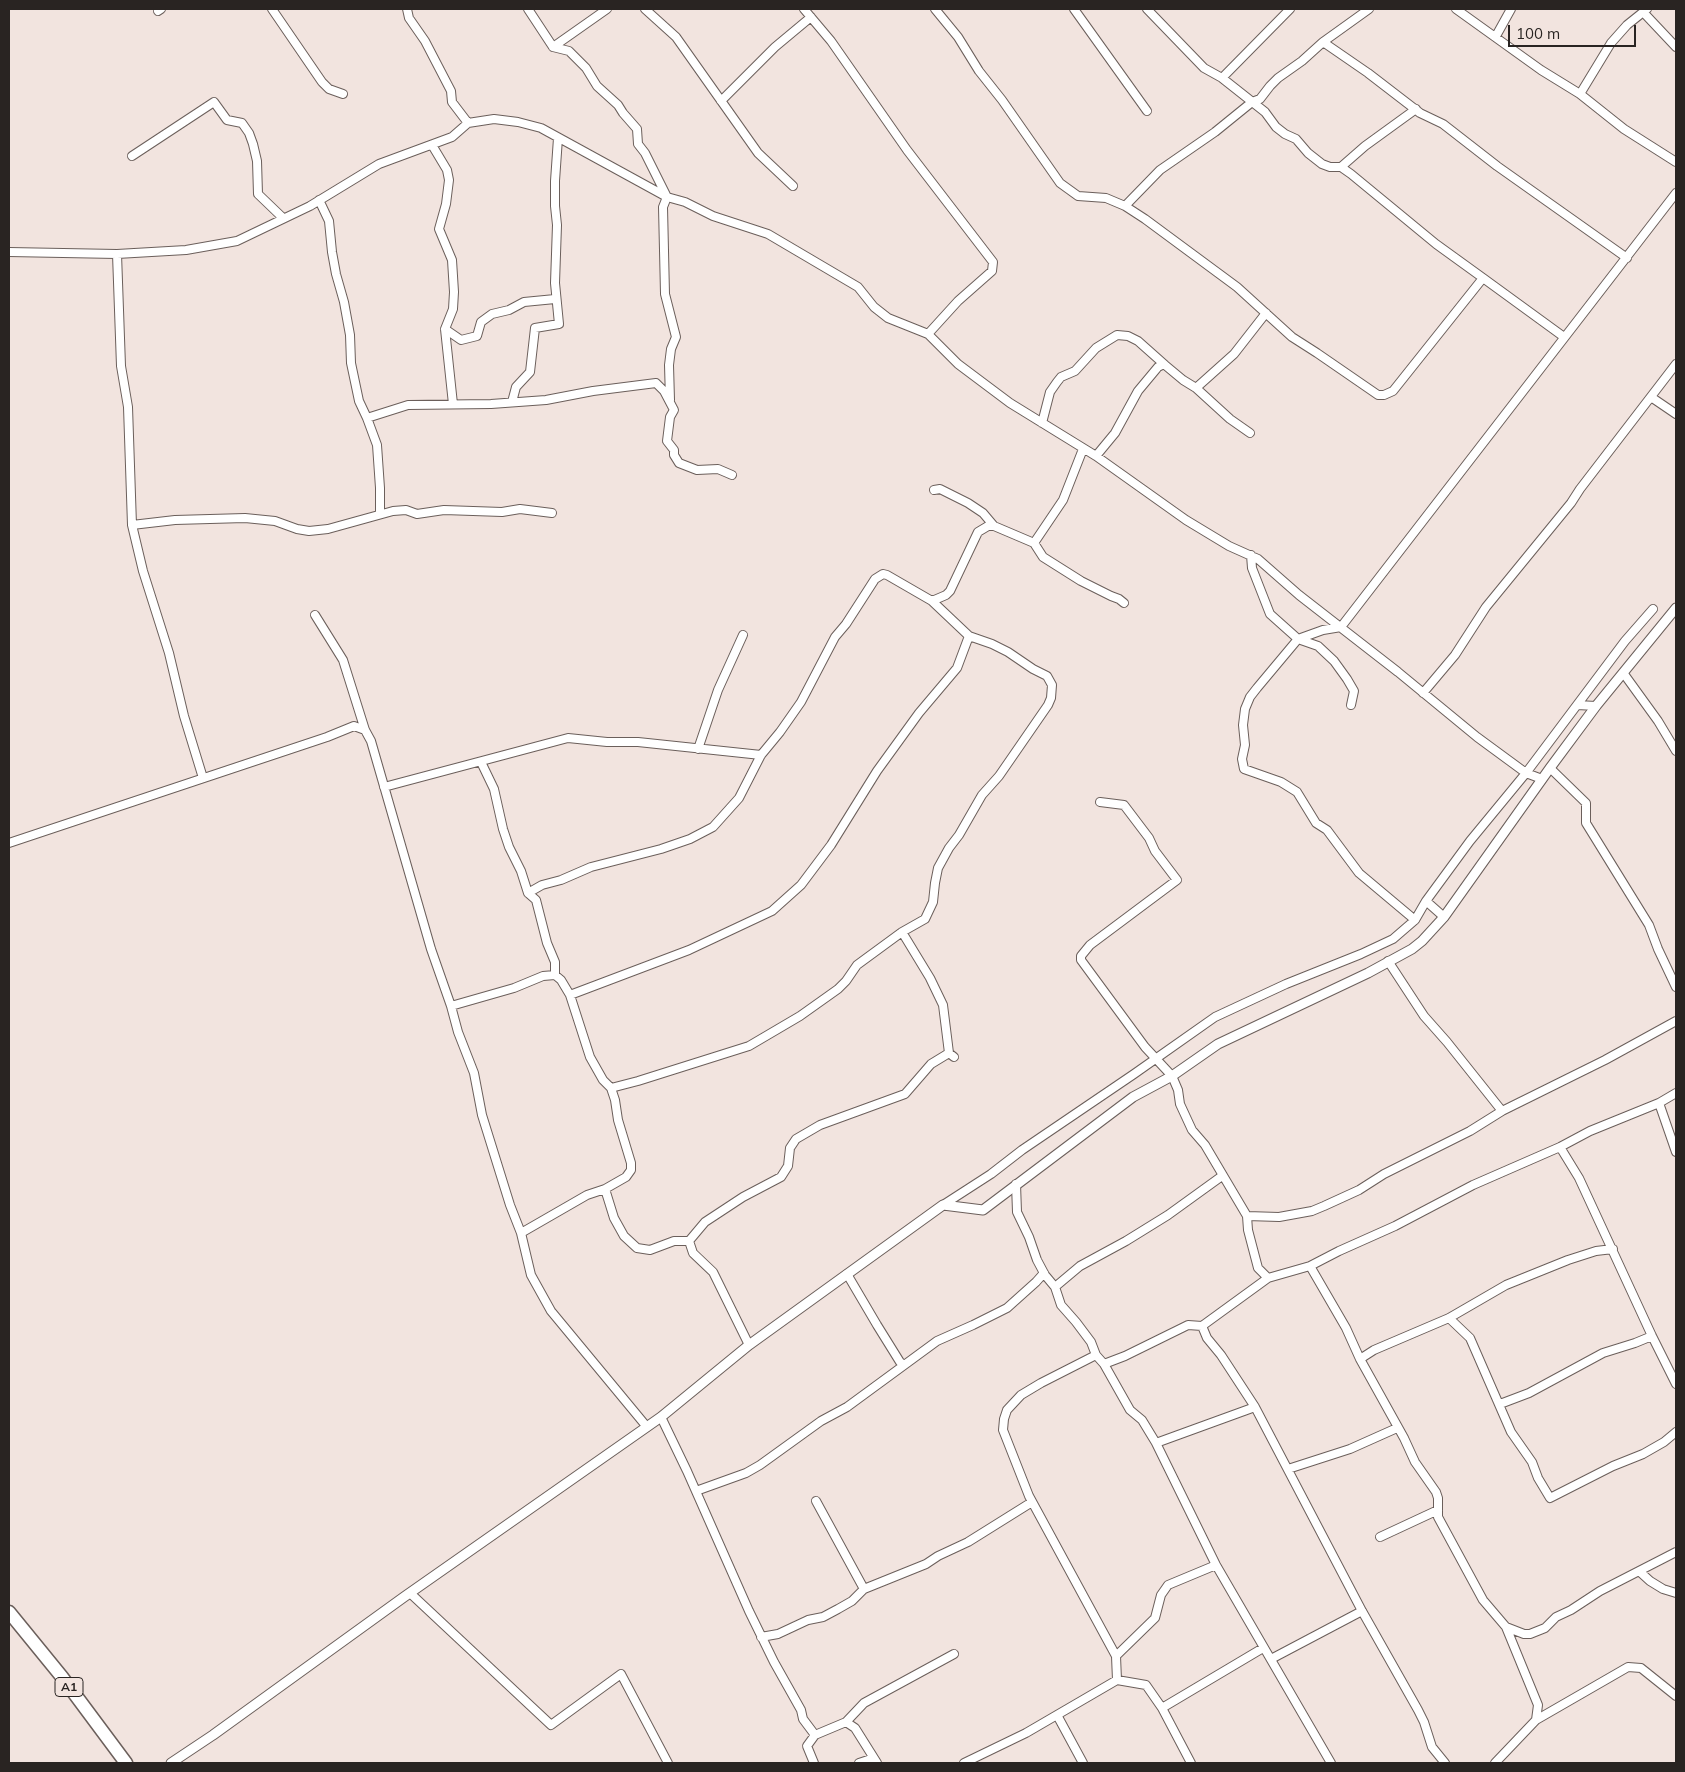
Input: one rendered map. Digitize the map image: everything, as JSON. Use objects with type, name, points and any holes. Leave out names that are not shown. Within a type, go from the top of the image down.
[{"type":"highway","name":"A1","points":[[9,1612],[62,1677],[126,1763]]},
{"type":"street","points":[[272,9],[322,82],[329,89],[343,94]]},
{"type":"street","points":[[406,9],[409,18],[425,41],[451,91],[452,102],[468,123]]},
{"type":"street","points":[[528,9],[554,47],[569,51],[586,68],[597,86],[618,105],[637,129],[638,144],[645,152],[667,197],[663,207],[665,294],[676,337],[671,349],[669,366],[670,400]]},
{"type":"street","points":[[554,47],[607,9]]},
{"type":"street","points":[[645,9],[676,38],[758,153],[793,186]]},
{"type":"street","points":[[804,9],[831,41],[906,150],[992,262],[992,271],[958,301],[928,334]]},
{"type":"street","points":[[935,9],[958,37],[1060,183],[1078,196],[1106,198],[1126,206],[1237,287],[1292,338],[1318,353],[1378,395],[1384,395],[1393,391],[1483,278]]},
{"type":"street","points":[[1074,9],[1147,111]]},
{"type":"street","points":[[1147,9],[1204,68],[1222,78],[1265,112],[1281,131],[1296,139],[1308,153],[1322,164],[1330,167],[1341,167],[1352,174],[1436,244],[1564,337]]},
{"type":"street","points":[[1222,78],[1290,9]]},
{"type":"street","points":[[1126,206],[1160,170],[1215,132],[1252,102],[1260,99],[1274,82],[1323,42],[1369,9]]},
{"type":"street","points":[[1456,9],[1542,70],[1580,94],[1624,129],[1676,162]]},
{"type":"street","points":[[1496,36],[1511,9]]},
{"type":"street","points":[[1580,94],[1611,43],[1645,10],[1676,47]]},
{"type":"street","points":[[721,101],[775,47],[811,17]]},
{"type":"street","points":[[1323,42],[1416,109],[1442,124],[1497,166],[1627,258]]},
{"type":"street","points":[[132,156],[214,102],[228,120],[242,123],[249,134],[257,161],[258,194],[283,218]]},
{"type":"street","points":[[1341,167],[1365,146],[1416,109]]},
{"type":"street","points":[[9,252],[117,254],[186,250],[237,240],[320,200],[380,164],[452,137],[468,123],[494,119],[518,122],[541,128],[667,197],[685,202],[713,216],[768,234],[858,286],[874,307],[888,318],[928,334],[958,364],[1010,403],[1096,456],[1186,520],[1229,546],[1251,555],[1477,737],[1526,772],[1542,780]]},
{"type":"street","points":[[512,402],[516,387],[530,372],[535,328],[559,324],[555,299],[555,198],[558,138]]},
{"type":"street","points":[[432,145],[447,170],[449,180],[446,204],[439,229],[452,260],[454,276],[453,309],[445,329],[453,404]]},
{"type":"street","points":[[1415,920],[1358,873],[1327,830],[1316,823],[1297,792],[1281,782],[1244,769],[1242,766],[1245,745],[1243,726],[1245,709],[1257,688],[1298,639],[1323,630],[1341,627],[1676,193]]},
{"type":"street","points":[[320,200],[329,220],[336,274],[344,302],[350,335],[351,363],[359,401],[377,445],[380,514]]},
{"type":"street","points":[[117,254],[121,366],[128,408],[132,525],[143,571],[169,653],[184,716],[203,778]]},
{"type":"street","points":[[445,329],[461,340],[477,336],[481,322],[492,314],[509,310],[524,302],[555,299]]},
{"type":"street","points":[[1196,388],[1234,354],[1266,313]]},
{"type":"street","points":[[1042,422],[1050,392],[1061,377],[1075,370],[1096,348],[1117,335],[1128,336],[1138,341],[1183,380],[1196,388],[1230,419],[1250,433]]},
{"type":"street","points":[[1423,694],[1454,655],[1486,608],[1571,503],[1676,364]]},
{"type":"street","points":[[1096,456],[1115,433],[1138,391],[1158,367],[1165,365]]},
{"type":"street","points":[[367,418],[408,405],[546,400],[593,391],[656,383],[670,400],[674,410],[670,417],[667,441],[674,450],[674,455],[679,463],[697,470],[718,469],[732,475]]},
{"type":"street","points":[[1651,397],[1676,414]]},
{"type":"street","points":[[1034,544],[1063,500],[1083,449]]},
{"type":"street","points":[[934,490],[940,490],[968,503],[983,513],[994,526]]},
{"type":"street","points":[[132,525],[175,520],[245,518],[275,521],[309,531],[328,529],[380,514],[406,510],[418,514],[444,510],[502,512],[520,509],[552,513]]},
{"type":"street","points":[[932,601],[946,595],[950,591],[978,532],[988,526],[994,526],[1034,544],[1043,556],[1082,581],[1124,603]]},
{"type":"street","points":[[1251,555],[1252,568],[1270,614],[1298,639],[1318,646],[1334,661],[1354,691],[1351,704]]},
{"type":"street","points":[[528,893],[542,885],[561,880],[591,867],[612,860],[661,849],[713,827],[739,798],[761,755],[801,702],[835,637],[846,624],[875,579],[883,574],[932,601],[969,636],[1008,652],[1026,665],[1047,676],[1052,685],[1051,698],[1048,705],[1010,760],[982,795],[965,822],[960,835],[938,868],[934,902],[925,919],[902,932],[857,965],[838,989],[800,1016],[749,1046],[611,1088]]},
{"type":"street","points":[[943,1205],[984,1210],[1133,1097],[1172,1076],[1218,1044],[1368,973],[1412,949],[1422,941],[1444,917],[1596,706],[1676,608]]},
{"type":"street","points":[[171,1763],[647,1427],[749,1345],[943,1205],[991,1174],[1022,1150],[1215,1017],[1286,984],[1393,939],[1415,920],[1470,841],[1526,772],[1625,641],[1653,609]]},
{"type":"street","points":[[315,614],[344,660],[365,730],[371,741],[431,949],[458,1032],[474,1073],[486,1127],[510,1205],[521,1233],[531,1275],[551,1311],[647,1427]]},
{"type":"street","points":[[698,749],[718,690],[743,636]]},
{"type":"street","points":[[570,995],[689,950],[772,910],[802,885],[831,845],[877,771],[919,713],[957,668],[969,636]]},
{"type":"street","points":[[1624,674],[1658,721],[1676,751]]},
{"type":"street","points":[[1577,705],[1596,706]]},
{"type":"street","points":[[9,843],[327,737],[354,726],[365,730]]},
{"type":"street","points":[[384,787],[568,738],[607,742],[638,742],[761,755]]},
{"type":"street","points":[[481,762],[494,789],[503,829],[528,893],[536,900],[547,943],[555,962],[555,975]]},
{"type":"street","points":[[1550,768],[1586,803],[1586,823],[1649,925],[1676,987]]},
{"type":"street","points":[[1100,802],[1124,805],[1150,838],[1155,851],[1176,879],[1176,882],[1090,944],[1080,958],[1145,1046],[1172,1076],[1178,1090],[1180,1104],[1192,1130],[1205,1145],[1247,1216],[1248,1230],[1258,1268],[1268,1278]]},
{"type":"street","points":[[1426,902],[1444,917]]},
{"type":"street","points":[[605,1189],[614,1218],[624,1236],[637,1248],[650,1250],[674,1241],[689,1241],[705,1222],[743,1197],[781,1177],[788,1166],[790,1148],[796,1139],[820,1125],[904,1094],[931,1064],[951,1055],[943,1005],[930,978],[902,932]]},
{"type":"street","points":[[1388,961],[1424,1016],[1502,1111]]},
{"type":"street","points":[[451,1006],[514,988],[544,976],[555,975],[561,980],[570,995],[590,1057],[603,1080],[611,1088],[615,1100],[620,1128],[632,1163],[631,1170],[626,1176],[605,1189],[587,1195],[521,1233]]},
{"type":"street","points":[[1247,1216],[1279,1217],[1312,1211],[1324,1206],[1359,1190],[1384,1174],[1470,1132],[1502,1111],[1605,1060],[1676,1021]]},
{"type":"street","points":[[1104,1364],[1125,1356],[1188,1325],[1202,1326],[1268,1278],[1310,1266],[1394,1226],[1473,1185],[1560,1147],[1590,1131],[1659,1103],[1676,1093]]},
{"type":"street","points":[[1659,1103],[1676,1152]]},
{"type":"street","points":[[1560,1147],[1579,1178],[1676,1384]]},
{"type":"street","points":[[1055,1287],[1080,1266],[1126,1242],[1168,1215],[1222,1176]]},
{"type":"street","points":[[1016,1184],[1017,1212],[1044,1273],[1055,1287],[1061,1304],[1091,1342],[1096,1355],[1104,1364],[1130,1410],[1142,1420],[1156,1443],[1216,1566],[1331,1763]]},
{"type":"street","points":[[689,1241],[693,1254],[713,1272],[749,1345]]},
{"type":"street","points":[[1360,1359],[1374,1350],[1449,1318],[1506,1285],[1596,1251],[1613,1249]]},
{"type":"street","points":[[1310,1266],[1346,1328],[1360,1359],[1404,1438],[1414,1462],[1436,1492],[1438,1498],[1438,1517],[1467,1572],[1483,1600],[1506,1627],[1538,1705],[1536,1720]]},
{"type":"street","points":[[696,1491],[746,1473],[760,1465],[821,1422],[847,1408],[936,1341],[974,1325],[1006,1308],[1044,1273]]},
{"type":"street","points":[[847,1274],[876,1325],[900,1362],[904,1365]]},
{"type":"street","points":[[1449,1318],[1470,1338],[1511,1432],[1532,1462],[1538,1478],[1550,1498],[1613,1466],[1643,1454],[1664,1442],[1676,1432]]},
{"type":"street","points":[[1202,1326],[1207,1338],[1221,1355],[1255,1407],[1362,1610],[1418,1710],[1432,1746],[1445,1763]]},
{"type":"street","points":[[1500,1404],[1529,1394],[1603,1353],[1652,1336]]},
{"type":"street","points":[[1096,1355],[1021,1395],[1007,1410],[1002,1430],[1032,1502],[1116,1656],[1117,1680]]},
{"type":"street","points":[[1156,1443],[1255,1407]]},
{"type":"street","points":[[661,1416],[761,1637],[798,1705],[803,1719],[815,1735]]},
{"type":"street","points":[[1288,1469],[1350,1449],[1397,1428]]},
{"type":"street","points":[[816,1501],[864,1589]]},
{"type":"street","points":[[761,1637],[778,1634],[808,1620],[823,1617],[852,1601],[864,1589],[926,1564],[938,1556],[968,1542],[1032,1502]]},
{"type":"street","points":[[1380,1537],[1438,1510]]},
{"type":"street","points":[[1506,1627],[1524,1634],[1538,1632],[1556,1617],[1571,1610],[1600,1591],[1676,1552]]},
{"type":"street","points":[[1116,1656],[1155,1618],[1161,1595],[1168,1585],[1216,1566]]},
{"type":"street","points":[[1639,1571],[1650,1582],[1662,1589],[1676,1593]]},
{"type":"street","points":[[410,1593],[551,1725],[621,1674],[668,1763]]},
{"type":"street","points":[[1271,1659],[1362,1610]]},
{"type":"street","points":[[1162,1708],[1263,1648]]},
{"type":"street","points":[[814,1763],[807,1746],[815,1735],[846,1722],[864,1703],[954,1654]]},
{"type":"street","points":[[1495,1763],[1536,1720],[1628,1666],[1641,1668],[1676,1696]]},
{"type":"street","points":[[964,1763],[1026,1733],[1117,1680],[1146,1685],[1162,1708],[1191,1763]]},
{"type":"street","points":[[1057,1715],[1083,1763]]},
{"type":"street","points":[[846,1722],[855,1728],[876,1761],[859,1763]]}]
